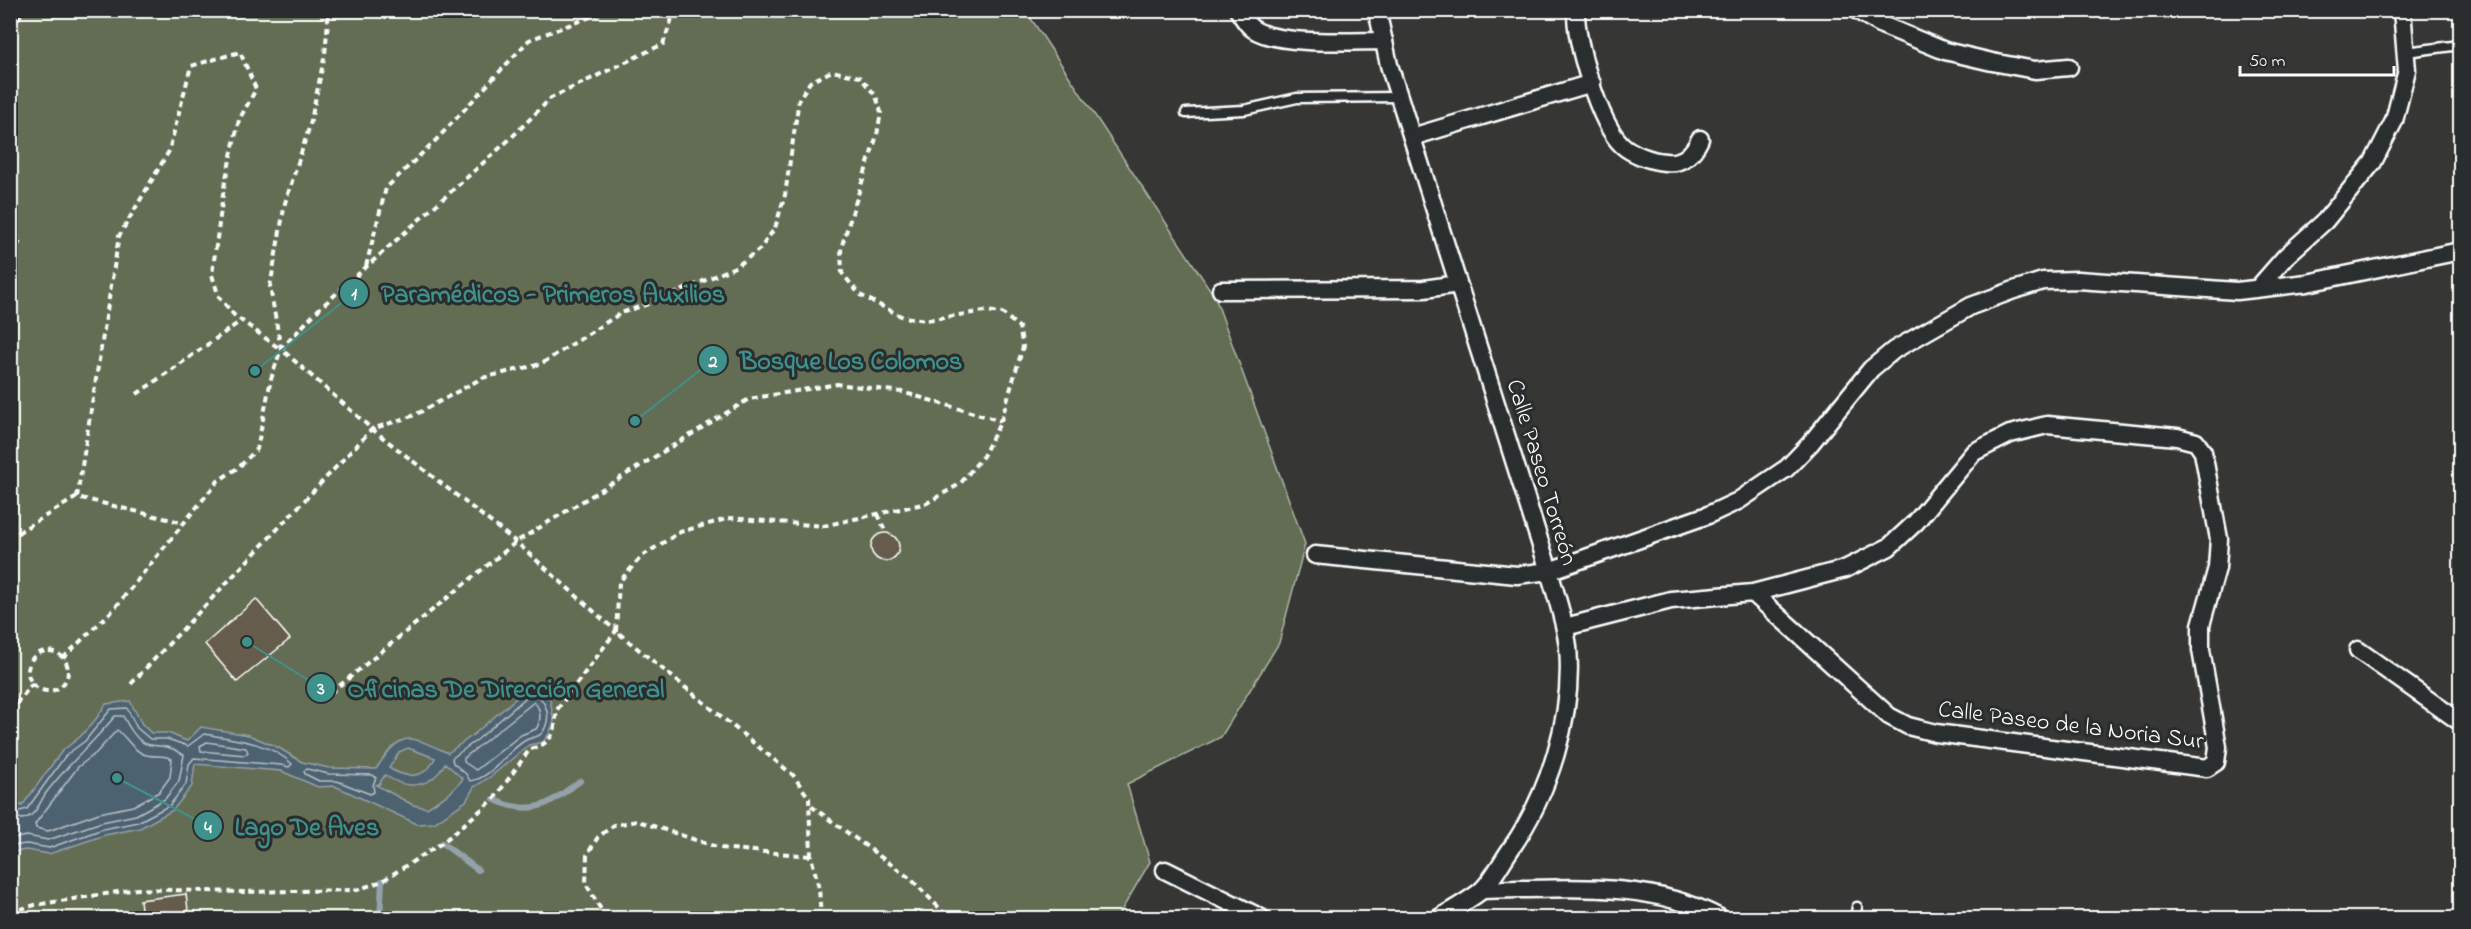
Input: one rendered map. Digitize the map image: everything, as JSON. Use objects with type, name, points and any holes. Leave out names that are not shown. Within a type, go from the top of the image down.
[{"type":"street","points":[[1238,10],[1252,29],[1274,37],[1318,41],[1384,41]]},
{"type":"street","name":"Calle Paseo Torreón","points":[[1377,10],[1399,97],[1549,571],[1565,627],[1568,648],[1567,693],[1560,733],[1548,776],[1524,829],[1482,890],[1438,918]]},
{"type":"street","points":[[1576,10],[1582,56],[1609,125],[1622,144],[1647,158],[1674,163],[1694,153],[1700,139]]},
{"type":"street","points":[[1856,10],[1882,25],[1945,51],[2035,70],[2069,67]]},
{"type":"street","points":[[2258,288],[2286,256],[2325,221],[2373,162],[2394,121],[2407,70],[2402,10]]},
{"type":"street","points":[[1412,137],[1592,83]]},
{"type":"street","points":[[1315,555],[1517,575],[1549,571],[1708,515],[1738,501],[1787,468],[1810,444],[1871,369],[1894,350],[1971,306],[2043,281],[2078,280],[2237,291],[2307,283],[2460,250]]},
{"type":"street","points":[[1221,290],[1424,289],[1458,284]]},
{"type":"street","name":"Calle Paseo de la Noria Sur","points":[[2048,425],[2177,437],[2196,442],[2204,452],[2219,539],[2217,568],[2201,626],[2201,650],[2218,747],[2217,762],[2207,768],[1936,733],[1908,726],[1888,716],[1753,593],[1845,569],[1888,547],[1916,522],[1974,452],[2010,434],[2048,425]]},
{"type":"street","points":[[1565,627],[1671,600],[1753,593]]},
{"type":"street","points":[[2358,650],[2460,722]]},
{"type":"street","points":[[1165,870],[1261,918]]},
{"type":"street","points":[[1482,890],[1606,889],[1659,895],[1703,909],[1720,918]]},
{"type":"lane","points":[[2406,52],[2460,45]]},
{"type":"lane","points":[[1186,113],[1244,110],[1297,99],[1399,97]]},
{"type":"lane","points":[[1855,918],[1857,907]]},
{"type":"path","points":[[10,27],[26,10]]},
{"type":"path","points":[[281,349],[270,287],[285,203],[310,125],[325,54],[329,10]]},
{"type":"path","points":[[366,267],[386,188],[437,139],[529,40],[609,10]]},
{"type":"path","points":[[63,658],[114,609],[218,481],[239,467],[257,449],[271,379],[281,349],[366,267],[510,139],[551,98],[663,44],[674,13],[672,10]]},
{"type":"path","points":[[77,497],[118,236],[169,151],[191,66],[240,52],[256,89],[238,120],[224,187],[212,275],[219,297],[241,321],[281,349],[372,429],[516,542],[616,631],[793,775],[809,798],[811,856],[819,888],[821,918]]},
{"type":"path","points":[[10,912],[35,905],[137,889],[239,892],[357,890],[382,881],[442,843],[494,799],[530,749],[542,747],[550,740],[557,725],[556,711],[616,631],[619,582],[642,556],[680,532],[730,518],[823,525],[927,503],[960,484],[983,456],[1001,421],[1023,347],[1019,327],[1002,313],[985,311],[927,320],[903,317],[860,295],[842,273],[841,248],[877,135],[880,112],[876,96],[860,77],[832,71],[810,82],[799,99],[785,195],[775,228],[760,249],[737,266],[663,299],[621,313],[541,364],[482,378],[415,415],[372,429],[131,684]]},
{"type":"path","points":[[10,223],[20,241],[10,258]]},
{"type":"path","points":[[137,394],[241,321]]},
{"type":"path","points":[[322,699],[516,542],[749,399],[837,384],[902,392],[1001,421]]},
{"type":"path","points":[[10,540],[22,530],[77,497],[184,523]]},
{"type":"path","points":[[878,514],[885,531]]},
{"type":"path","points":[[41,652],[53,652],[63,658],[68,671],[63,684],[51,690],[38,688],[28,672],[35,656],[41,652]]},
{"type":"path","points":[[10,712],[33,683]]},
{"type":"path","points":[[810,806],[912,879],[949,918]]},
{"type":"path","points":[[606,918],[586,884],[587,855],[598,837],[614,825],[638,821],[720,848],[811,856]]},
{"type":"green space","points":[[10,11],[1026,11],[1215,297],[1305,544],[1279,643],[1221,737],[1127,784],[1150,862],[1117,918],[11,918]]},
{"type":"water","points":[[528,688],[540,688],[550,699],[554,722],[543,742],[529,745],[474,787],[466,801],[434,823],[417,824],[335,786],[318,787],[281,771],[195,764],[192,786],[173,810],[140,828],[105,835],[49,854],[26,850],[11,852],[11,800],[22,806],[62,751],[80,737],[106,704],[130,701],[142,724],[151,733],[168,733],[187,741],[201,727],[249,735],[279,748],[302,762],[329,768],[376,769],[392,747],[406,739],[423,742],[448,753]],"holes":[[[408,748],[435,758],[426,770],[415,775],[402,774],[389,768],[399,752]],[[445,763],[463,779],[450,793],[427,808],[413,805],[376,785],[385,775],[410,785],[426,782],[433,778]]]},
{"type":"building","points":[[885,533],[895,537],[899,547],[895,557],[885,561],[875,557],[871,547],[875,537]]},
{"type":"building","points":[[256,599],[290,639],[237,682],[205,644]]},
{"type":"building","points":[[186,894],[189,918],[142,918],[140,900]]},
{"type":"waterway","points":[[494,799],[523,808],[541,806],[580,781]]},
{"type":"waterway","points":[[442,843],[478,870]]},
{"type":"waterway","points":[[380,918],[382,881]]},
{"type":"place","name":"Paramédicos - Primeros Auxilios","points":[[255,371]]},
{"type":"place","name":"Bosque Los Colomos","points":[[635,421]]},
{"type":"place","name":"Oficinas De Dirección General","points":[[247,642]]},
{"type":"place","name":"Lago De Aves","points":[[117,778]]}]
